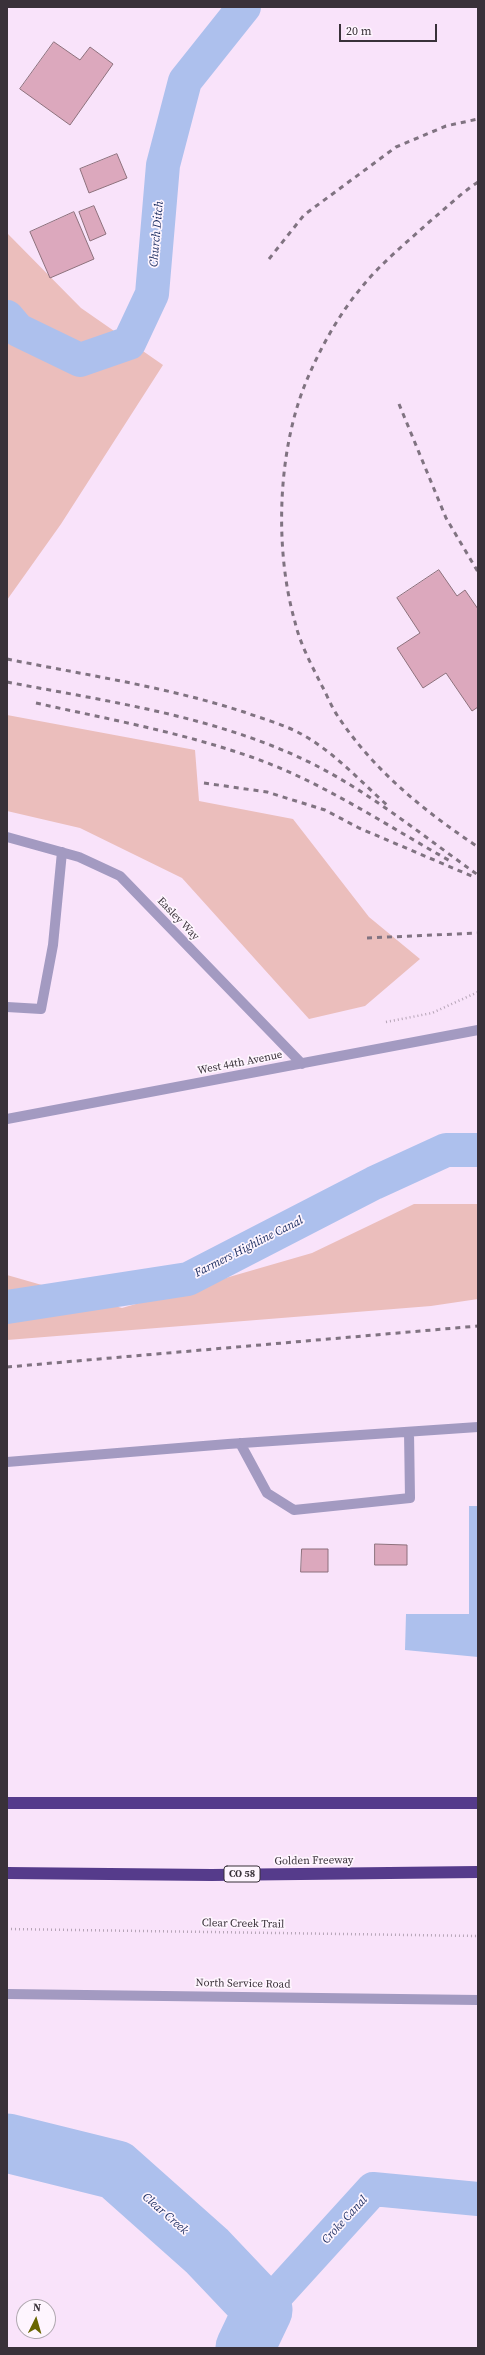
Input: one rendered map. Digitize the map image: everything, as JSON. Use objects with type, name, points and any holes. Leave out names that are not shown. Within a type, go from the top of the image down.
[{"type":"highway","points":[[7,1803],[478,1804]]},
{"type":"highway","name":"Golden Freeway","points":[[7,1872],[220,1875],[478,1872]]},
{"type":"street","name":"Easley Way","points":[[7,837],[79,857],[120,876],[302,1064]]},
{"type":"street","points":[[7,1007],[41,1009],[53,945],[62,852]]},
{"type":"street","name":"West 44th Avenue","points":[[7,1119],[478,1030]]},
{"type":"street","points":[[7,1462],[240,1443],[478,1427]]},
{"type":"street","points":[[240,1443],[267,1493],[294,1510],[410,1498],[409,1432]]},
{"type":"street","name":"North Service Road","points":[[7,1994],[478,2000]]},
{"type":"path","name":"Clear Creek Trail","points":[[7,1929],[478,1936]]},
{"type":"shaded area","points":[[7,233],[81,308],[163,365],[61,524],[7,600]]},
{"type":"shaded area","points":[[7,715],[195,750],[199,801],[293,819],[369,917],[420,959],[365,1006],[309,1019],[182,878],[80,828],[7,811]]},
{"type":"shaded area","points":[[414,1204],[478,1204],[478,1299],[431,1306],[7,1340],[7,1275],[122,1308],[312,1253]]},
{"type":"water","points":[[469,1506],[478,1506],[478,1657],[405,1650],[406,1614],[469,1614]]},
{"type":"building","points":[[54,42],[80,60],[90,47],[113,64],[70,125],[20,89]]},
{"type":"building","points":[[117,154],[127,178],[89,193],[80,169]]},
{"type":"building","points":[[94,206],[106,234],[90,241],[79,212]]},
{"type":"building","points":[[74,212],[94,259],[50,278],[30,232]]},
{"type":"building","points":[[439,570],[457,596],[465,590],[478,609],[478,707],[472,711],[446,673],[423,688],[397,648],[420,633],[397,598]]},
{"type":"building","points":[[375,1544],[407,1545],[407,1565],[375,1565]]},
{"type":"building","points":[[302,1549],[328,1549],[328,1572],[301,1572]]},
{"type":"waterway","name":"Church Ditch","points":[[7,317],[18,330],[80,360],[129,343],[152,294],[163,165],[185,81],[244,7]]},
{"type":"waterway","name":"Farmers Highline Canal","points":[[7,1307],[188,1279],[374,1183],[446,1150],[478,1150]]},
{"type":"waterway","name":"Clear Creek","points":[[7,2143],[116,2170],[207,2251],[263,2310],[245,2348]]},
{"type":"waterway","name":"Croke Canal","points":[[263,2310],[373,2189],[478,2199]]},
{"type":"railway","points":[[269,259],[304,215],[396,147],[446,126],[478,119]]},
{"type":"railway","points":[[478,182],[393,254],[361,288],[339,319],[320,352],[298,403],[290,433],[282,498],[284,563],[288,593],[297,630],[307,655],[335,712],[351,735],[367,754],[401,788],[438,819],[478,847]]},
{"type":"railway","points":[[399,404],[446,518],[478,572]]},
{"type":"railway","points":[[7,659],[186,695],[282,725],[296,731],[326,750],[387,805]]},
{"type":"railway","points":[[7,682],[125,704],[164,713],[203,723],[279,748],[315,765],[357,789],[478,875]]},
{"type":"railway","points":[[36,703],[209,743],[265,762],[313,783],[452,862]]},
{"type":"railway","points":[[204,783],[267,792],[325,810],[359,828],[474,877]]},
{"type":"railway","points":[[367,938],[478,933]]},
{"type":"railway","points":[[7,1367],[478,1326]]}]
